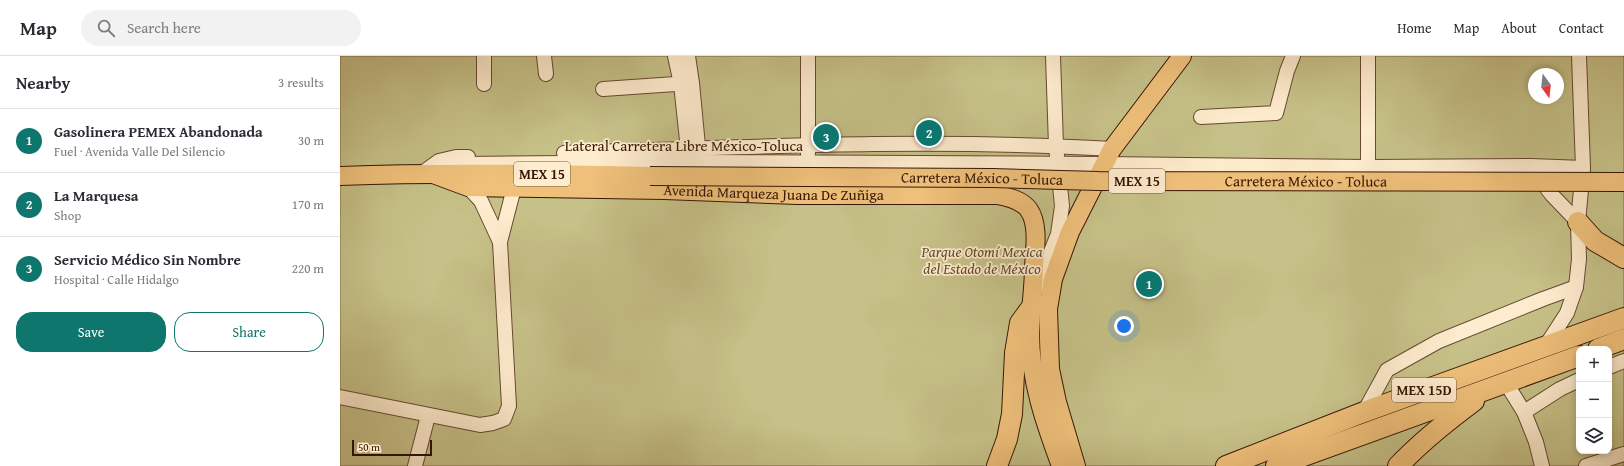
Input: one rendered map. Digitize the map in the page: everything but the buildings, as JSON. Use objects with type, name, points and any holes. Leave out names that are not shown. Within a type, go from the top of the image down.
[{"type":"highway","points":[[1578,222],[1596,241],[1624,258]]},
{"type":"highway","points":[[998,466],[1007,439],[1012,414],[1015,353],[1020,323],[1038,303]]},
{"type":"highway","name":"MEX 15D","points":[[1226,466],[1364,412],[1624,318]]},
{"type":"highway","points":[[1606,346],[1624,339]]},
{"type":"highway","name":"MEX 15D","points":[[1276,466],[1576,357]]},
{"type":"highway","points":[[1398,466],[1415,448],[1442,425],[1474,401],[1506,383]]},
{"type":"main road","points":[[1061,466],[1045,422],[1034,378],[1030,335],[1038,303],[1053,279],[1070,232],[1108,156],[1182,56]]},
{"type":"main road","name":"Avenida Marqueza Juana De Zuñiga","points":[[427,174],[468,187],[664,190],[798,195],[1003,196],[1021,203],[1029,210],[1035,226],[1038,303]]},
{"type":"main road","name":"Carretera México - Toluca","points":[[340,176],[523,174],[1098,180],[1624,182]]},
{"type":"main road","points":[[1038,303],[1057,402],[1076,466]]},
{"type":"street","points":[[484,56],[484,84]]},
{"type":"street","points":[[544,56],[546,74]]},
{"type":"street","points":[[675,56],[686,84]]},
{"type":"street","points":[[688,56],[686,84],[694,155],[807,144],[1056,146],[1108,156],[1368,167],[1531,166],[1582,168]]},
{"type":"street","points":[[808,56],[808,163]]},
{"type":"street","points":[[1038,303],[1058,234],[1062,206],[1056,146],[1053,56]]},
{"type":"street","points":[[1201,117],[1276,113],[1287,71],[1293,56]]},
{"type":"street","points":[[1368,56],[1368,167]]},
{"type":"street","points":[[1546,347],[1567,313],[1576,287],[1579,259],[1578,222],[1582,168],[1579,56]]},
{"type":"street","points":[[603,90],[686,84]]},
{"type":"street","name":"Lateral Carretera Libre México-Toluca","points":[[427,174],[464,164],[694,155],[808,163],[1058,164],[1108,156]]},
{"type":"street","points":[[1531,166],[1552,195],[1578,222]]},
{"type":"street","points":[[468,187],[481,201],[500,242]]},
{"type":"street","points":[[340,397],[428,416],[480,425],[493,424],[504,419],[509,406],[500,242],[514,188]]},
{"type":"street","points":[[1364,412],[1387,370],[1439,341],[1576,287]]},
{"type":"street","points":[[1612,366],[1624,361]]},
{"type":"street","points":[[1524,412],[1560,389],[1576,381]]},
{"type":"street","points":[[1506,383],[1524,412],[1536,442],[1542,466]]},
{"type":"street","points":[[415,466],[428,416]]},
{"type":"street","points":[[1586,466],[1624,454]]},
{"type":"green space","name":"Parque Otomí Mexica del Estado de México","points":[[340,56],[1624,56],[1624,466],[340,466]]},
{"type":"place","name":"La Marquesa","points":[[929,133]]},
{"type":"place","name":"Servicio Médico Sin Nombre","points":[[826,137]]},
{"type":"place","name":"Gasolinera PEMEX Abandonada","points":[[1149,284]]}]
